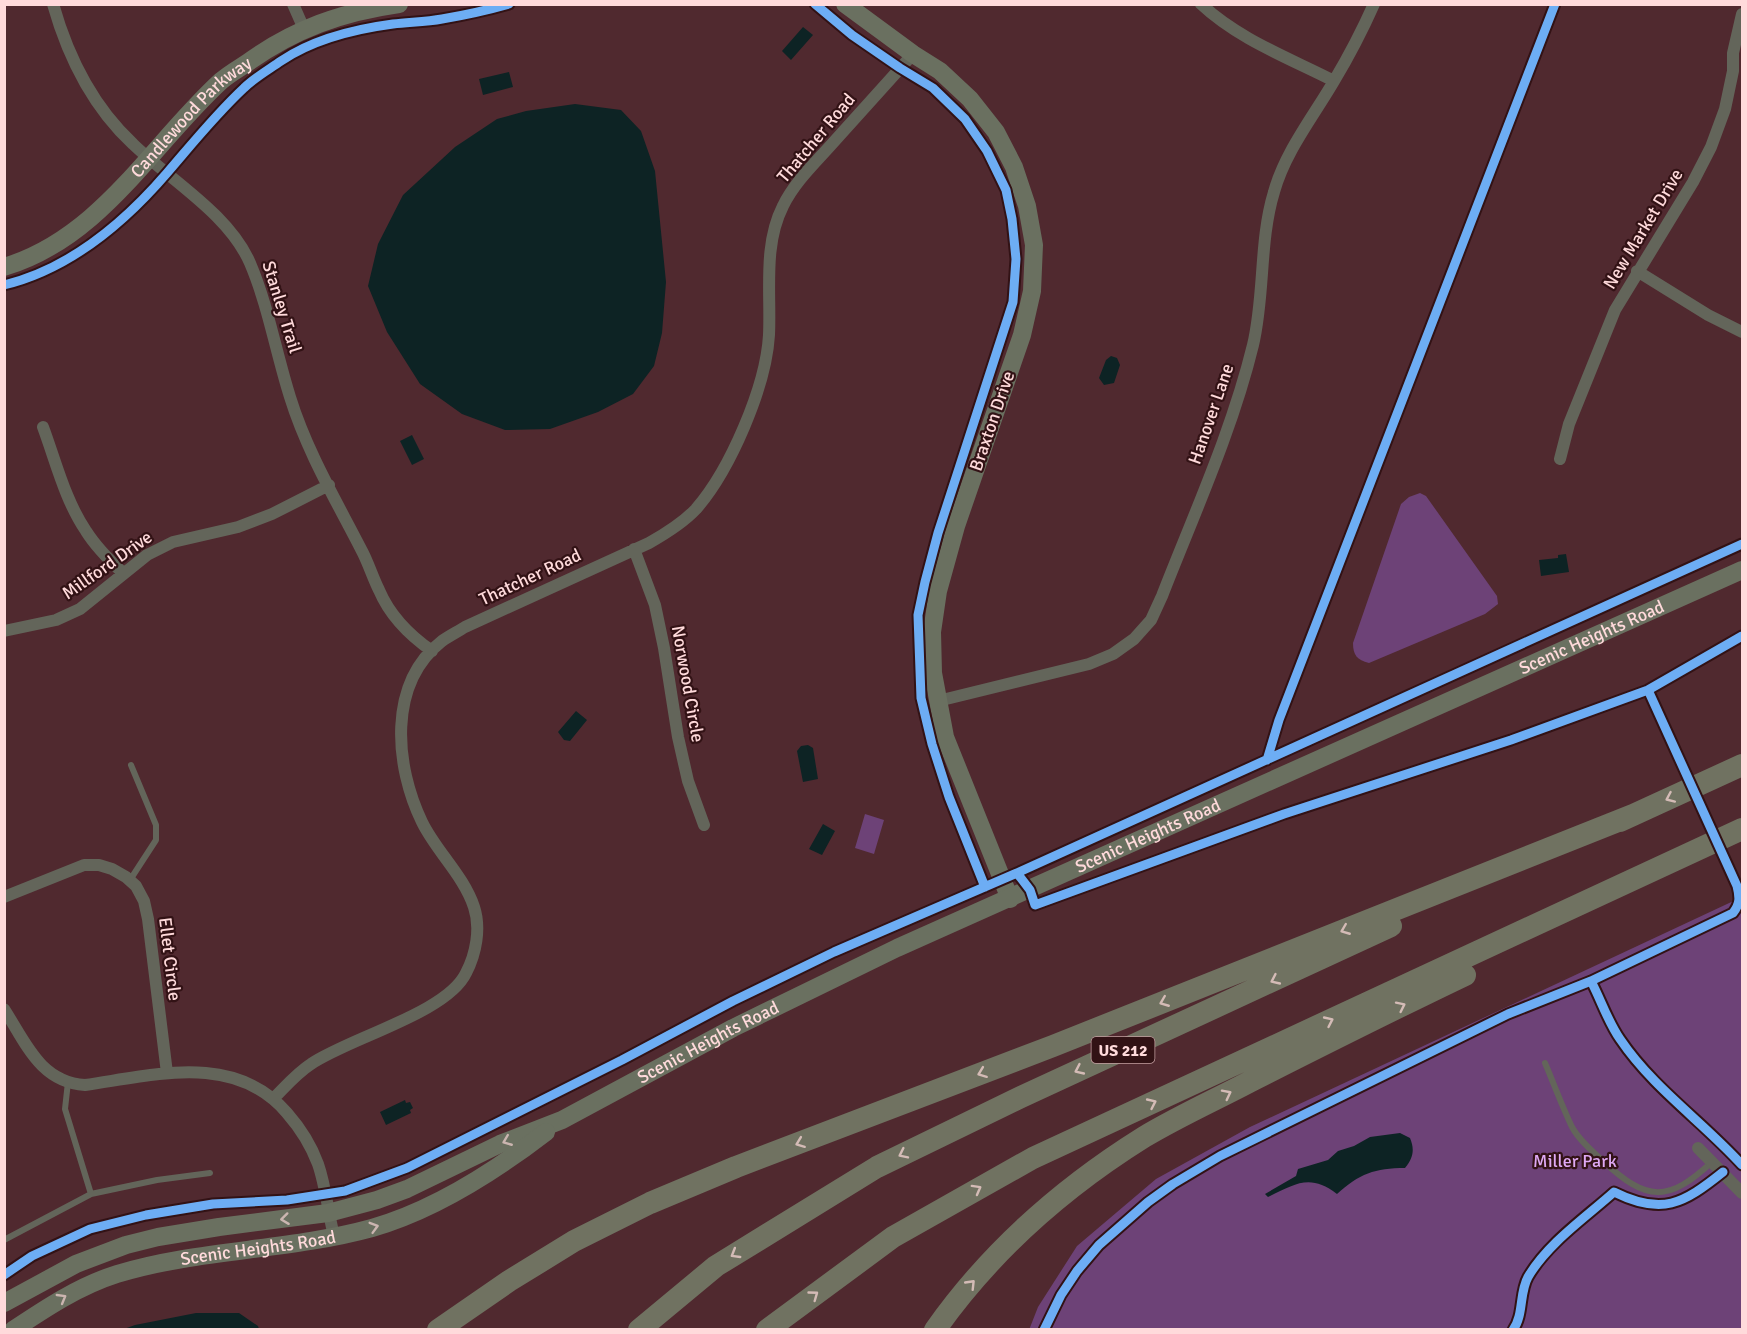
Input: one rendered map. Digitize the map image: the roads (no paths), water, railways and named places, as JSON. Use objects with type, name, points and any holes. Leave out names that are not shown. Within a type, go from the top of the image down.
[{"type":"highway","name":"US 212","points":[[639,1329],[716,1266],[877,1167],[1021,1097],[1743,765]]},
{"type":"highway","points":[[438,1329],[555,1252],[650,1203],[736,1167],[1053,1046],[1633,815]]},
{"type":"highway","points":[[766,1329],[893,1237],[1033,1158],[1743,829]]},
{"type":"highway","points":[[934,1329],[956,1300],[1027,1225],[1077,1182],[1145,1136],[1340,1035],[1569,924],[1664,866]]},
{"type":"street","name":"Stanley Trail","points":[[53,4],[70,56],[87,88],[107,118],[132,144],[231,233],[249,261],[302,431],[391,612],[406,630],[432,651]]},
{"type":"street","points":[[293,4],[304,29]]},
{"type":"street","name":"Candlewood Parkway","points":[[4,267],[52,246],[89,220],[122,189],[222,80],[281,40],[346,14],[399,4]]},
{"type":"street","name":"Braxton Drive","points":[[845,4],[940,71],[970,99],[996,132],[1014,168],[1027,206],[1034,245],[1032,291],[1022,335],[956,526],[938,591],[932,632],[933,673],[945,737],[952,760],[1010,899]]},
{"type":"street","points":[[1201,4],[1212,15],[1248,38],[1334,81]]},
{"type":"street","name":"Hanover Lane","points":[[938,701],[1089,664],[1113,654],[1134,639],[1151,620],[1167,585],[1235,408],[1245,375],[1256,326],[1268,221],[1274,192],[1284,164],[1357,42],[1374,4]]},
{"type":"street","name":"New Market Drive","points":[[1560,459],[1569,424],[1615,310],[1693,182],[1711,147],[1725,110],[1733,71],[1733,53],[1743,14]]},
{"type":"street","name":"Thatcher Road","points":[[274,1098],[310,1064],[430,1006],[450,993],[465,976],[474,954],[477,931],[474,908],[464,886],[422,822],[403,764],[401,734],[403,708],[410,683],[424,659],[442,641],[465,627],[664,535],[695,510],[720,474],[757,394],[765,366],[769,337],[770,251],[783,205],[809,170],[913,54]]},
{"type":"street","points":[[1637,271],[1708,315],[1743,332]]},
{"type":"street","points":[[43,428],[71,504],[80,521],[102,552],[123,573]]},
{"type":"street","name":"Millford Drive","points":[[4,631],[56,620],[80,609],[147,555],[173,542],[238,527],[328,485]]},
{"type":"street","name":"Norwood Circle","points":[[634,549],[655,605],[688,781],[704,825]]},
{"type":"street","name":"Scenic Heights Road","points":[[4,1303],[55,1274],[126,1245],[219,1227],[328,1213],[377,1200],[406,1189],[500,1144],[562,1120],[733,1028],[897,948],[1743,570]]},
{"type":"street","points":[[4,897],[84,865],[112,868],[130,880]]},
{"type":"street","name":"Ellet Circle","points":[[130,880],[136,886],[144,902],[148,919],[167,1073]]},
{"type":"street","points":[[4,1009],[35,1058],[46,1071],[68,1082],[85,1085],[167,1073],[223,1074],[250,1083],[274,1098],[305,1136],[318,1166],[334,1236]]},
{"type":"street","name":"Scenic Heights Road","points":[[13,1329],[76,1290],[117,1274],[174,1261],[313,1241],[372,1228],[412,1214],[506,1162],[562,1120]]},
{"type":"street","points":[[1698,1148],[1743,1193]]},
{"type":"lane","points":[[130,880],[156,840],[156,825],[131,765]]},
{"type":"lane","points":[[1545,1063],[1573,1128],[1586,1145],[1629,1184],[1656,1192],[1670,1191],[1685,1184],[1713,1161]]},
{"type":"lane","points":[[68,1082],[65,1109],[91,1194]]},
{"type":"lane","points":[[4,1240],[91,1194],[157,1180],[210,1173]]},
{"type":"water","points":[[803,27],[813,35],[791,60],[782,51]]},
{"type":"water","points":[[509,72],[513,87],[483,95],[479,79]]},
{"type":"water","points":[[575,104],[621,110],[641,131],[655,171],[666,282],[662,333],[654,366],[633,394],[598,412],[550,429],[505,430],[462,414],[420,384],[387,332],[368,286],[378,244],[403,195],[455,147],[497,119],[526,111]]},
{"type":"water","points":[[1111,356],[1117,358],[1120,365],[1114,383],[1104,385],[1099,378],[1106,360]]},
{"type":"water","points":[[412,435],[424,459],[412,465],[400,441]]},
{"type":"water","points":[[1566,554],[1569,572],[1541,576],[1539,560],[1558,558],[1558,555]]},
{"type":"water","points":[[576,711],[587,720],[570,741],[564,740],[558,732]]},
{"type":"water","points":[[808,745],[813,748],[818,779],[803,782],[797,751],[801,746]]},
{"type":"water","points":[[823,824],[835,831],[822,855],[809,849]]},
{"type":"water","points":[[405,1100],[406,1103],[410,1102],[413,1108],[410,1110],[411,1113],[386,1125],[380,1112]]},
{"type":"water","points":[[1400,1133],[1410,1138],[1413,1150],[1405,1168],[1385,1169],[1360,1177],[1337,1194],[1319,1184],[1310,1182],[1295,1185],[1268,1197],[1265,1194],[1296,1176],[1298,1169],[1328,1160],[1338,1151],[1354,1146],[1370,1137]]},
{"type":"water","points":[[196,1313],[239,1313],[259,1329],[124,1329],[135,1325]]},
{"type":"park label","name":"Miller Park","points":[[1575,1161]]}]
